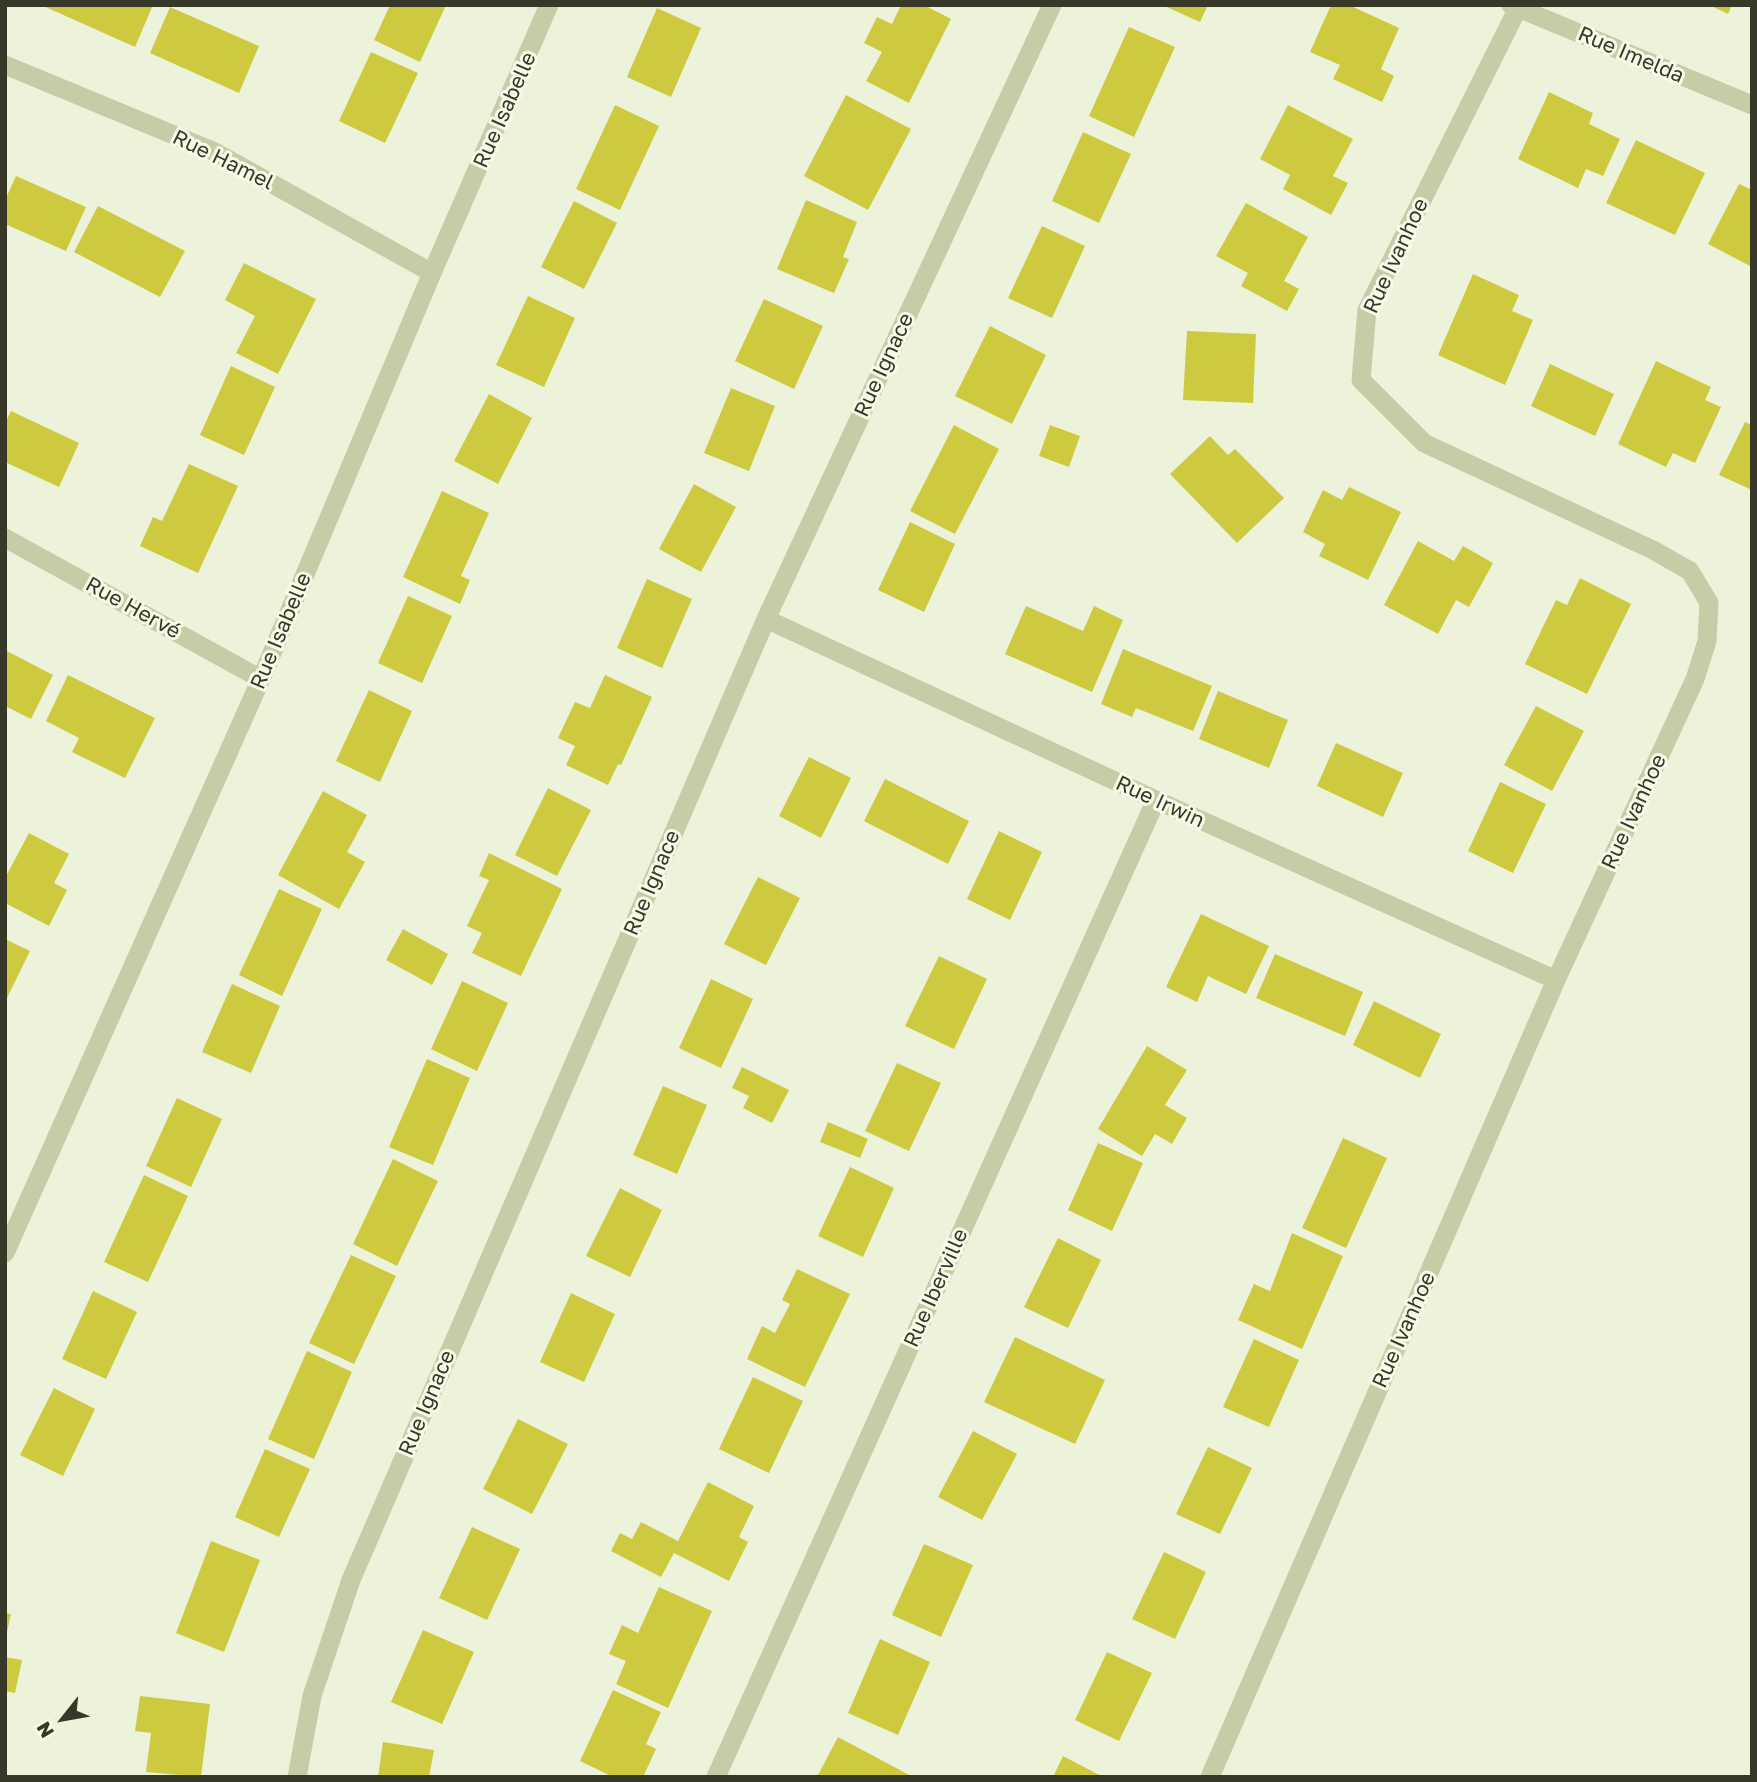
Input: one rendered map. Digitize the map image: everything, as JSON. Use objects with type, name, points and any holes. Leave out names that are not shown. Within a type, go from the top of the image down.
[{"type":"street","name":"Rue Isabelle","points":[[5,1253],[261,679],[432,273],[549,5]]},
{"type":"street","name":"Rue Ignace","points":[[297,1777],[312,1696],[351,1580],[766,619],[1052,5]]},
{"type":"street","name":"Rue Imelda","points":[[1515,7],[1751,104]]},
{"type":"street","name":"Rue Ivanhoe","points":[[1209,1777],[1556,980],[1695,679],[1707,641],[1709,603],[1690,571],[1653,550],[1424,443],[1361,380],[1367,310],[1515,7]]},
{"type":"street","name":"Rue Hamel","points":[[5,65],[215,152],[432,273]]},
{"type":"street","name":"Rue Hervé","points":[[5,538],[261,679]]},
{"type":"street","name":"Rue Irwin","points":[[766,619],[1156,800],[1556,980]]},
{"type":"street","name":"Rue Iberville","points":[[716,1777],[1156,800]]},
{"type":"building","points":[[41,5],[153,5],[135,47]]},
{"type":"building","points":[[390,5],[446,5],[420,62],[374,40]]},
{"type":"building","points":[[901,5],[924,5],[951,19],[909,103],[866,81],[882,52],[864,43],[877,17],[892,24]]},
{"type":"building","points":[[1162,5],[1208,5],[1200,22]]},
{"type":"building","points":[[1331,5],[1349,5],[1399,28],[1381,69],[1394,76],[1382,102],[1333,79],[1340,65],[1310,52]]},
{"type":"building","points":[[1709,5],[1732,5],[1728,14]]},
{"type":"building","points":[[170,7],[259,46],[239,93],[150,53]]},
{"type":"building","points":[[657,8],[701,28],[671,97],[627,77]]},
{"type":"building","points":[[1129,27],[1175,47],[1134,137],[1089,116]]},
{"type":"building","points":[[371,52],[418,73],[385,143],[339,121]]},
{"type":"building","points":[[1549,92],[1593,113],[1589,124],[1620,139],[1603,176],[1586,169],[1578,188],[1518,159]]},
{"type":"building","points":[[846,95],[911,129],[868,210],[804,176]]},
{"type":"building","points":[[615,105],[659,126],[620,210],[576,189]]},
{"type":"building","points":[[1288,105],[1353,139],[1333,176],[1348,183],[1331,215],[1283,189],[1290,175],[1260,159]]},
{"type":"building","points":[[1083,132],[1131,154],[1099,223],[1052,201]]},
{"type":"building","points":[[1636,140],[1705,173],[1675,235],[1606,203]]},
{"type":"building","points":[[16,176],[86,207],[66,251],[5,224],[5,200]]},
{"type":"building","points":[[1739,184],[1752,190],[1752,267],[1708,244]]},
{"type":"building","points":[[806,200],[857,222],[843,257],[849,259],[834,293],[777,269]]},
{"type":"building","points":[[574,201],[617,223],[584,289],[541,267]]},
{"type":"building","points":[[1246,203],[1308,237],[1284,281],[1299,289],[1287,311],[1241,286],[1248,273],[1216,256]]},
{"type":"building","points":[[98,206],[185,251],[160,297],[74,252]]},
{"type":"building","points":[[1042,226],[1085,246],[1052,318],[1008,298]]},
{"type":"building","points":[[244,263],[316,299],[278,374],[236,353],[255,316],[225,300]]},
{"type":"building","points":[[1473,274],[1519,295],[1512,311],[1533,320],[1505,385],[1438,355]]},
{"type":"building","points":[[528,296],[575,318],[544,387],[496,365]]},
{"type":"building","points":[[764,299],[823,326],[794,389],[735,361]]},
{"type":"building","points":[[990,326],[1046,355],[1012,424],[955,396]]},
{"type":"building","points":[[1187,331],[1256,334],[1253,403],[1183,400]]},
{"type":"building","points":[[1656,361],[1711,387],[1705,400],[1721,407],[1695,463],[1673,453],[1666,467],[1618,444]]},
{"type":"building","points":[[1550,364],[1614,394],[1595,436],[1531,406]]},
{"type":"building","points":[[231,366],[275,387],[244,455],[200,435]]},
{"type":"building","points":[[731,388],[775,406],[749,471],[704,453]]},
{"type":"building","points":[[489,394],[532,418],[498,484],[454,461]]},
{"type":"building","points":[[11,411],[79,443],[59,487],[5,462],[5,423]]},
{"type":"building","points":[[1745,422],[1752,425],[1752,490],[1719,475]]},
{"type":"building","points":[[954,425],[999,449],[955,534],[910,511]]},
{"type":"building","points":[[1050,425],[1080,436],[1069,467],[1039,456]]},
{"type":"building","points":[[1210,436],[1228,455],[1235,449],[1284,498],[1237,543],[1170,474]]},
{"type":"building","points":[[189,464],[238,486],[198,573],[140,546],[153,517],[162,521]]},
{"type":"building","points":[[694,484],[736,507],[701,572],[659,549]]},
{"type":"building","points":[[1349,487],[1401,512],[1368,580],[1319,556],[1325,544],[1303,532],[1323,490],[1342,500]]},
{"type":"building","points":[[442,491],[489,513],[461,576],[470,580],[460,604],[403,577]]},
{"type":"building","points":[[910,522],[955,544],[924,612],[878,590]]},
{"type":"building","points":[[1418,541],[1454,561],[1463,546],[1493,563],[1469,607],[1456,600],[1438,634],[1384,605]]},
{"type":"building","points":[[1580,578],[1631,604],[1587,694],[1525,664],[1556,600],[1567,605]]},
{"type":"building","points":[[647,579],[692,599],[662,668],[617,648]]},
{"type":"building","points":[[408,596],[452,616],[422,683],[378,663]]},
{"type":"building","points":[[1026,606],[1083,631],[1094,606],[1123,620],[1092,692],[1005,654]]},
{"type":"building","points":[[1123,649],[1212,686],[1193,731],[1136,708],[1132,717],[1101,704]]},
{"type":"building","points":[[5,650],[53,675],[31,719],[5,706]]},
{"type":"building","points":[[68,675],[155,718],[125,778],[72,752],[79,738],[46,721]]},
{"type":"building","points":[[605,675],[652,697],[621,765],[618,764],[608,785],[566,765],[575,746],[558,738],[575,702],[590,708]]},
{"type":"building","points":[[369,690],[412,711],[380,782],[336,761]]},
{"type":"building","points":[[1218,691],[1288,720],[1269,768],[1199,739]]},
{"type":"building","points":[[1536,706],[1584,731],[1552,791],[1504,765]]},
{"type":"building","points":[[1336,743],[1403,773],[1383,817],[1317,786]]},
{"type":"building","points":[[809,757],[851,778],[821,838],[779,816]]},
{"type":"building","points":[[885,779],[969,821],[948,864],[864,821]]},
{"type":"building","points":[[1500,782],[1546,804],[1513,873],[1468,851]]},
{"type":"building","points":[[548,788],[591,810],[557,876],[515,855]]},
{"type":"building","points":[[323,791],[367,815],[347,852],[365,862],[339,909],[278,875]]},
{"type":"building","points":[[999,831],[1042,852],[1010,920],[967,899]]},
{"type":"building","points":[[29,833],[69,854],[54,883],[67,890],[49,926],[5,903],[5,878]]},
{"type":"building","points":[[489,853],[562,889],[521,976],[472,953],[482,933],[467,926],[489,880],[479,876]]},
{"type":"building","points":[[758,877],[800,898],[766,965],[724,944]]},
{"type":"building","points":[[279,889],[322,909],[282,996],[239,975]]},
{"type":"building","points":[[1201,914],[1269,946],[1246,994],[1208,976],[1197,1002],[1166,987]]},
{"type":"building","points":[[403,929],[448,954],[432,985],[386,960]]},
{"type":"building","points":[[5,939],[30,951],[5,1002]]},
{"type":"building","points":[[1275,954],[1363,992],[1345,1036],[1256,998]]},
{"type":"building","points":[[939,956],[987,979],[954,1049],[905,1026]]},
{"type":"building","points":[[711,979],[753,999],[721,1068],[679,1048]]},
{"type":"building","points":[[462,981],[508,1003],[477,1071],[431,1049]]},
{"type":"building","points":[[232,984],[280,1006],[251,1073],[202,1052]]},
{"type":"building","points":[[1374,1001],[1441,1034],[1420,1078],[1353,1045]]},
{"type":"building","points":[[1147,1046],[1187,1070],[1165,1105],[1187,1118],[1172,1144],[1155,1134],[1142,1156],[1098,1129]]},
{"type":"building","points":[[427,1059],[470,1078],[433,1165],[389,1147]]},
{"type":"building","points":[[897,1063],[941,1083],[909,1151],[865,1131]]},
{"type":"building","points":[[742,1067],[789,1090],[772,1123],[743,1108],[749,1096],[732,1088]]},
{"type":"building","points":[[663,1086],[707,1105],[677,1174],[633,1155]]},
{"type":"building","points":[[177,1098],[222,1119],[191,1187],[146,1166]]},
{"type":"building","points":[[828,1122],[868,1139],[860,1158],[820,1142]]},
{"type":"building","points":[[1343,1138],[1387,1158],[1346,1248],[1302,1228]]},
{"type":"building","points":[[1098,1143],[1143,1163],[1112,1231],[1068,1210]]},
{"type":"building","points":[[393,1159],[438,1181],[397,1266],[353,1244]]},
{"type":"building","points":[[850,1167],[894,1188],[863,1257],[818,1236]]},
{"type":"building","points":[[144,1175],[188,1196],[148,1282],[104,1262]]},
{"type":"building","points":[[620,1188],[662,1210],[630,1277],[586,1256]]},
{"type":"building","points":[[1292,1233],[1343,1256],[1302,1349],[1238,1320],[1254,1284],[1270,1291]]},
{"type":"building","points":[[1058,1238],[1101,1260],[1068,1328],[1024,1307]]},
{"type":"building","points":[[351,1255],[396,1276],[354,1364],[309,1343]]},
{"type":"building","points":[[797,1269],[850,1294],[805,1387],[747,1359],[762,1326],[775,1333],[790,1304],[782,1300]]},
{"type":"building","points":[[93,1291],[137,1312],[106,1379],[62,1359]]},
{"type":"building","points":[[571,1293],[615,1314],[584,1382],[540,1362]]},
{"type":"building","points":[[1015,1337],[1105,1380],[1075,1444],[984,1402]]},
{"type":"building","points":[[1254,1339],[1299,1360],[1269,1427],[1223,1407]]},
{"type":"building","points":[[307,1351],[352,1372],[314,1459],[268,1439]]},
{"type":"building","points":[[753,1377],[803,1401],[769,1473],[719,1449]]},
{"type":"building","points":[[54,1388],[95,1409],[63,1476],[20,1455]]},
{"type":"building","points":[[518,1419],[568,1444],[532,1514],[483,1489]]},
{"type":"building","points":[[973,1431],[1017,1454],[982,1520],[938,1497]]},
{"type":"building","points":[[1208,1447],[1252,1468],[1220,1534],[1176,1514]]},
{"type":"building","points":[[265,1449],[310,1469],[279,1537],[235,1517]]},
{"type":"building","points":[[708,1482],[754,1506],[739,1537],[748,1542],[729,1581],[674,1553],[661,1577],[611,1551],[620,1533],[632,1539],[641,1522],[678,1541]]},
{"type":"building","points":[[472,1527],[520,1549],[487,1620],[439,1598]]},
{"type":"building","points":[[211,1541],[260,1560],[224,1652],[176,1633]]},
{"type":"building","points":[[924,1544],[973,1565],[941,1637],[892,1615]]},
{"type":"building","points":[[1164,1552],[1206,1572],[1175,1639],[1132,1619]]},
{"type":"building","points":[[659,1587],[712,1611],[668,1708],[616,1684],[626,1661],[609,1654],[622,1625],[638,1633]]},
{"type":"building","points":[[5,1613],[11,1614],[6,1637],[5,1637]]},
{"type":"building","points":[[423,1630],[474,1652],[442,1724],[391,1702]]},
{"type":"building","points":[[880,1639],[930,1662],[898,1735],[848,1713]]},
{"type":"building","points":[[1107,1652],[1152,1673],[1119,1741],[1075,1720]]},
{"type":"building","points":[[5,1657],[22,1660],[15,1693],[5,1691]]},
{"type":"building","points":[[613,1690],[661,1712],[646,1744],[656,1749],[643,1777],[613,1777],[580,1761]]},
{"type":"building","points":[[140,1696],[210,1704],[201,1777],[146,1772],[151,1733],[135,1731]]},
{"type":"building","points":[[838,1737],[913,1777],[817,1777]]},
{"type":"building","points":[[383,1742],[434,1750],[429,1777],[378,1777]]},
{"type":"building","points":[[1063,1756],[1103,1777],[1053,1777]]}]
